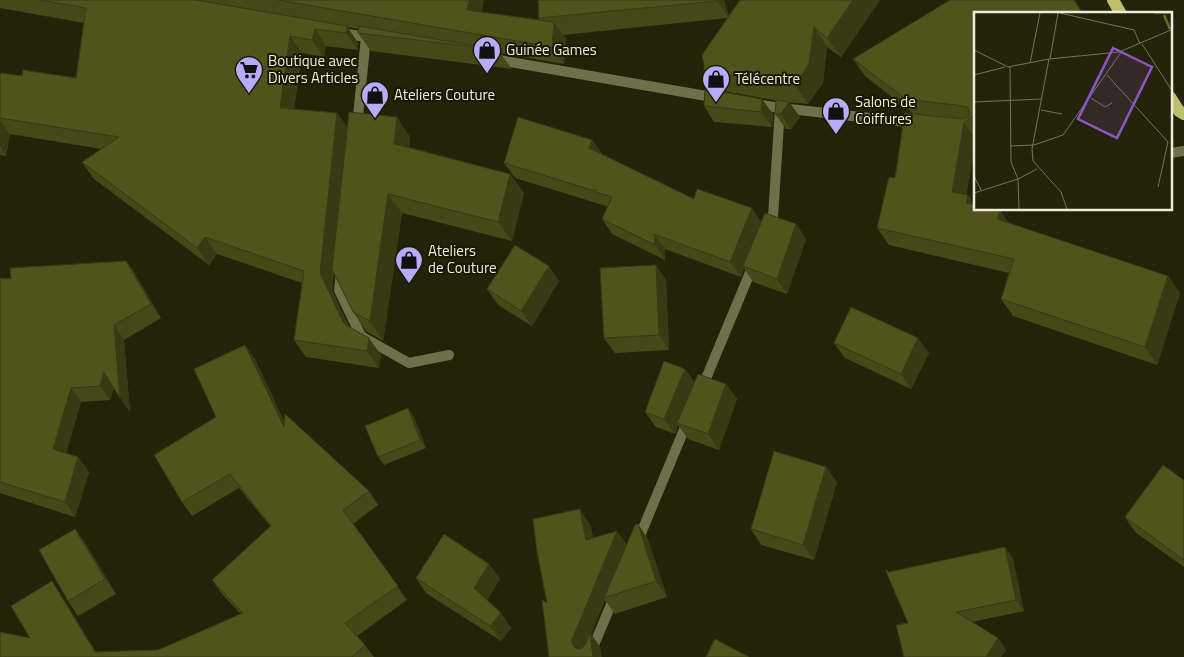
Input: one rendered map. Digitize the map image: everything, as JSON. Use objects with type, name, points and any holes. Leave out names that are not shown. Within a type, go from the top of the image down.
[{"type":"main road","points":[[1113,0],[1120,12]]},
{"type":"main road","points":[[1172,100],[1179,111],[1184,114]]},
{"type":"street","points":[[327,30],[386,41]]},
{"type":"street","points":[[356,134],[366,37]]},
{"type":"street","points":[[484,58],[780,108],[926,124]]},
{"type":"street","points":[[765,235],[773,217],[780,108]]},
{"type":"street","points":[[631,556],[758,253]]},
{"type":"street","points":[[342,261],[339,290],[361,336],[409,363],[449,355]]},
{"type":"street","points":[[589,657],[620,584]]},
{"type":"building","points":[[40,0],[196,0],[347,26],[346,33],[315,29],[312,40],[290,36],[280,108],[337,113],[320,273],[343,322],[369,338],[367,351],[294,340],[304,271],[205,237],[197,248],[82,162],[119,137],[0,118],[0,73],[22,76],[23,70],[76,78],[86,8]]},
{"type":"building","points":[[278,0],[469,0],[467,10],[554,22],[552,47]]},
{"type":"building","points":[[538,0],[717,0],[717,1],[539,18]]},
{"type":"building","points":[[740,0],[853,0],[827,38],[814,27],[809,64],[795,85],[704,71],[702,55]]},
{"type":"building","points":[[950,0],[1074,0],[1082,12],[974,12],[974,116],[964,122],[952,192],[968,195],[966,203],[974,205],[974,210],[1000,210],[997,219],[1168,276],[1145,347],[1001,299],[1014,259],[877,228],[889,177],[895,178],[905,113],[962,119],[968,117],[970,113],[967,107],[964,106],[906,99],[853,59]]},
{"type":"building","points":[[359,26],[499,50],[358,33]]},
{"type":"building","points":[[705,89],[762,99],[761,112],[704,106]]},
{"type":"building","points":[[776,100],[789,102],[781,114],[775,114]]},
{"type":"building","points":[[349,112],[397,117],[394,144],[510,174],[498,222],[388,194],[370,321],[353,312],[332,269]]},
{"type":"building","points":[[518,117],[592,140],[589,148],[694,199],[697,189],[752,208],[730,262],[654,234],[655,245],[602,219],[612,197],[596,192],[596,189],[595,191],[504,163]]},
{"type":"building","points":[[765,213],[796,224],[777,279],[743,266]]},
{"type":"building","points":[[515,245],[549,266],[521,311],[487,289]]},
{"type":"building","points":[[126,261],[151,304],[114,325],[120,398],[104,372],[100,386],[71,388],[53,449],[78,457],[65,502],[0,482],[0,278],[11,279],[10,268]]},
{"type":"building","points":[[656,265],[659,335],[604,338],[600,268]]},
{"type":"building","points":[[851,307],[918,338],[901,374],[834,343]]},
{"type":"building","points":[[245,345],[284,427],[285,414],[369,491],[343,510],[398,586],[345,623],[365,645],[352,657],[0,657],[0,632],[30,638],[11,606],[52,581],[95,652],[158,650],[243,613],[212,580],[271,526],[230,474],[182,502],[154,455],[216,417],[194,369]]},
{"type":"building","points":[[664,361],[685,369],[664,419],[645,412]]},
{"type":"building","points":[[698,374],[726,384],[708,434],[677,423]]},
{"type":"building","points":[[408,408],[420,440],[378,457],[365,426]]},
{"type":"building","points":[[774,451],[826,467],[803,545],[751,529]]},
{"type":"building","points":[[1163,465],[1184,480],[1184,560],[1125,517]]},
{"type":"building","points":[[580,509],[586,540],[617,531],[572,640],[575,648],[582,648],[590,632],[593,657],[549,657],[542,600],[547,603],[533,519]]},
{"type":"building","points":[[638,524],[656,581],[604,598],[635,525]]},
{"type":"building","points":[[75,529],[105,579],[68,601],[39,550]]},
{"type":"building","points":[[444,534],[489,564],[474,588],[501,613],[490,626],[416,578]]},
{"type":"building","points":[[1005,547],[1016,600],[956,612],[998,638],[986,657],[904,657],[896,625],[908,623],[885,569],[889,572]]},
{"type":"building","points":[[715,639],[749,657],[706,657]]},
{"type":"place","name":"Guinée Games","points":[[487,74]]},
{"type":"place","name":"Boutique avec Divers Articles","points":[[249,94]]},
{"type":"place","name":"Télécentre","points":[[716,103]]},
{"type":"place","name":"Ateliers Couture","points":[[375,119]]},
{"type":"place","name":"Salons de Coiffures","points":[[836,135]]},
{"type":"place","name":"Ateliers de Couture","points":[[409,284]]}]
